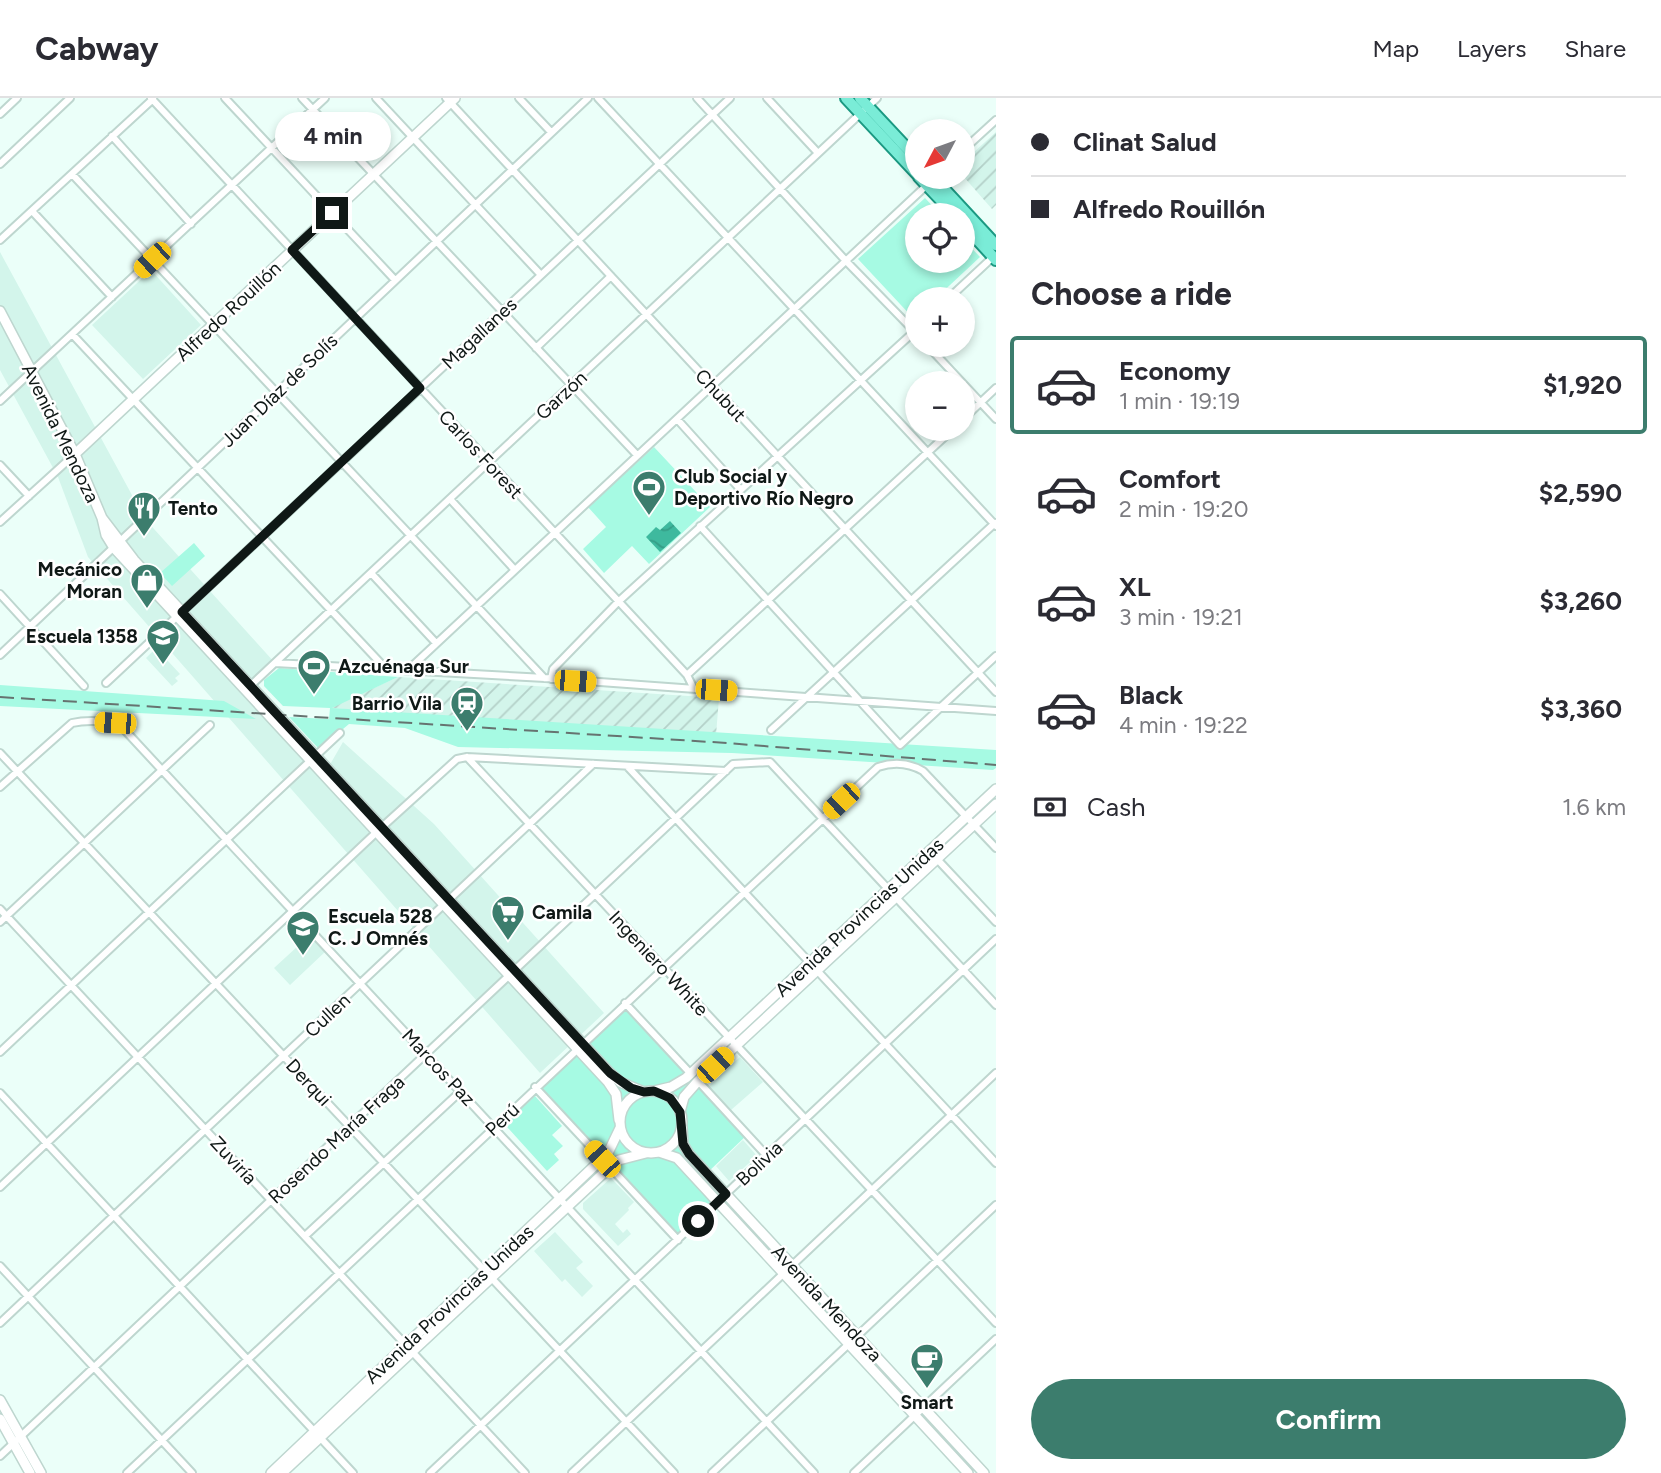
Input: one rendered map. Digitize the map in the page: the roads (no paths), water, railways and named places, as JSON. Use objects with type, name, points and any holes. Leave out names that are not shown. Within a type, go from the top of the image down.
[{"type":"main road","points":[[846,98],[863,106],[905,147]]},
{"type":"main road","name":"Alfredo Rouillón","points":[[75,454],[450,100]]},
{"type":"main road","points":[[863,106],[905,153]]},
{"type":"main road","points":[[939,189],[996,245]]},
{"type":"main road","points":[[975,237],[995,258]]},
{"type":"main road","name":"Avenida Mendoza","points":[[1,314],[75,454],[102,517],[106,535],[580,1046],[620,1082],[644,1092]]},
{"type":"main road","name":"Avenida Provincias Unidas","points":[[654,1091],[671,1087],[690,1073],[996,789]]},
{"type":"main road","name":"Avenida Provincias Unidas","points":[[680,1112],[684,1097],[698,1081],[996,804]]},
{"type":"main road","name":"Avenida Mendoza","points":[[580,1046],[616,1094],[620,1124]]},
{"type":"main road","points":[[654,1091],[670,1098],[680,1112],[682,1127],[674,1143],[659,1152],[646,1153],[629,1145],[620,1124],[627,1102],[644,1092],[654,1091]]},
{"type":"main road","name":"Avenida Provincias Unidas","points":[[271,1473],[409,1348],[602,1159],[616,1139],[620,1124]]},
{"type":"main road","name":"Avenida Mendoza","points":[[682,1127],[683,1144],[689,1154],[984,1473]]},
{"type":"main road","name":"Avenida Mendoza","points":[[659,1152],[677,1158],[968,1473]]},
{"type":"main road","name":"Avenida Provincias Unidas","points":[[488,1273],[568,1207],[619,1160],[646,1153]]},
{"type":"main road","points":[[0,1399],[30,1473]]},
{"type":"main road","points":[[0,1419],[41,1473]]},
{"type":"main road","name":"Avenida Provincias Unidas","points":[[282,1473],[317,1434]]},
{"type":"street","points":[[0,114],[18,98]]},
{"type":"street","points":[[0,164],[70,98]]},
{"type":"street","points":[[0,240],[152,98]]},
{"type":"street","name":"Carlos Forest","points":[[152,98],[687,675],[694,689]]},
{"type":"street","points":[[225,98],[395,281]]},
{"type":"street","points":[[302,98],[637,455]]},
{"type":"street","points":[[0,401],[325,98]]},
{"type":"street","points":[[376,98],[541,275]]},
{"type":"street","points":[[519,98],[551,132]]},
{"type":"street","name":"Juan Díaz de Solís","points":[[0,655],[589,98]]},
{"type":"street","points":[[598,98],[995,524],[771,730]]},
{"type":"street","points":[[697,98],[846,261],[905,320]]},
{"type":"street","name":"Magallanes","points":[[106,684],[730,98]]},
{"type":"street","points":[[767,98],[818,153]]},
{"type":"street","name":"Garzón","points":[[248,689],[818,153],[863,106],[877,98]]},
{"type":"street","name":"Chubut","points":[[450,100],[996,692]]},
{"type":"street","points":[[975,139],[996,120]]},
{"type":"street","points":[[112,136],[191,224]]},
{"type":"street","points":[[72,174],[548,679]]},
{"type":"street","points":[[407,671],[846,261],[917,189]]},
{"type":"street","points":[[32,211],[112,297]]},
{"type":"street","points":[[962,287],[995,258]]},
{"type":"street","points":[[536,348],[611,276]]},
{"type":"street","points":[[72,334],[387,670]]},
{"type":"street","points":[[548,679],[553,669],[618,602],[776,455],[905,341]]},
{"type":"street","points":[[938,357],[996,419]]},
{"type":"street","points":[[975,408],[996,388]]},
{"type":"street","points":[[677,419],[740,489]]},
{"type":"street","points":[[687,675],[940,441]]},
{"type":"street","name":"Alfredo Rouillón","points":[[0,522],[75,454]]},
{"type":"street","points":[[0,465],[29,496]]},
{"type":"street","points":[[450,499],[514,569]]},
{"type":"street","points":[[700,526],[901,745],[996,656]]},
{"type":"street","points":[[371,573],[436,643]]},
{"type":"street","points":[[0,594],[84,687]]},
{"type":"street","points":[[275,663],[806,696],[996,711]]},
{"type":"street","name":"Marcos Paz","points":[[17,771],[75,722],[119,724],[814,1473]]},
{"type":"street","points":[[0,922],[209,725]]},
{"type":"street","points":[[0,1052],[341,733]]},
{"type":"street","name":"Derqui","points":[[0,752],[674,1473]]},
{"type":"street","points":[[0,1187],[379,829],[457,759],[467,757],[726,771]]},
{"type":"street","name":"Ingeniero White","points":[[467,757],[996,1323]]},
{"type":"street","name":"Rosendo María Fraga","points":[[0,1456],[733,764],[770,762],[822,819]]},
{"type":"street","name":"Perú","points":[[127,1473],[878,767],[888,763],[913,765],[923,771],[966,817]]},
{"type":"street","name":"Cullen","points":[[0,1323],[593,764]]},
{"type":"street","points":[[627,766],[996,1163]]},
{"type":"street","points":[[0,787],[17,771]]},
{"type":"street","points":[[966,817],[996,848]]},
{"type":"street","points":[[822,819],[996,1005]]},
{"type":"street","points":[[937,859],[996,922]]},
{"type":"street","name":"Zuviría","points":[[0,909],[525,1473]]},
{"type":"street","name":"Bolivia","points":[[430,1473],[996,939]]},
{"type":"street","points":[[625,1003],[690,1073]]},
{"type":"street","points":[[572,1473],[996,1073]]},
{"type":"street","points":[[698,1081],[767,1156]]},
{"type":"street","points":[[535,1087],[602,1159]]},
{"type":"street","points":[[304,1236],[461,1091]]},
{"type":"street","points":[[0,1093],[353,1473]]},
{"type":"street","points":[[610,1167],[678,1240]]},
{"type":"street","points":[[712,1473],[996,1205]]},
{"type":"street","points":[[0,1266],[192,1473]]},
{"type":"street","points":[[854,1473],[996,1339]]},
{"type":"water","points":[[670,521],[681,533],[660,552],[646,537],[656,527],[660,530]]},
{"type":"railway","points":[[0,697],[727,743],[996,765]]},
{"type":"place","name":"Club Social y Deportivo Río Negro","points":[[649,517]]},
{"type":"place","name":"Tento","points":[[144,538]]},
{"type":"place","name":"Mecánico Moran","points":[[147,610]]},
{"type":"place","name":"Escuela 1358","points":[[163,666]]},
{"type":"place","name":"Azcuénaga Sur","points":[[314,696]]},
{"type":"place","name":"Barrio Vila","points":[[467,733]]},
{"type":"place","name":"Camila","points":[[508,942]]},
{"type":"place","name":"Escuela 528 C. J Omnés","points":[[303,957]]},
{"type":"place","name":"Smart","points":[[927,1390]]}]
